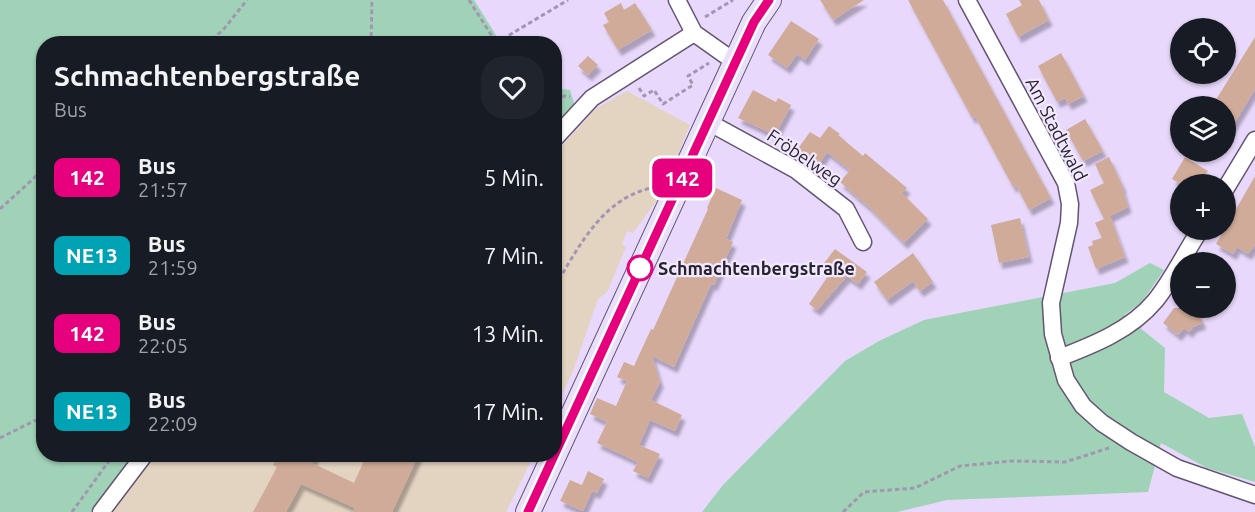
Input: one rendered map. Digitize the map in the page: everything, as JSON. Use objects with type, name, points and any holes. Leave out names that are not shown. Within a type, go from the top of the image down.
[{"type":"street","points":[[676,0],[694,33],[735,62]]},
{"type":"street","points":[[562,438],[735,62],[754,22],[769,0]]},
{"type":"street","name":"Am Stadtwald","points":[[967,0],[1066,183],[1070,204],[1069,223],[1051,303],[1053,334],[1066,380],[1083,406],[1102,423],[1131,441],[1177,468],[1255,495]]},
{"type":"street","points":[[562,130],[592,98],[694,33]]},
{"type":"street","name":"Fröbelweg","points":[[708,122],[796,170],[846,208],[863,242]]},
{"type":"street","points":[[1234,174],[1255,140]]},
{"type":"street","points":[[1059,358],[1095,344],[1140,317],[1156,300],[1194,240]]},
{"type":"street","points":[[101,512],[139,462]]},
{"type":"street","points":[[528,512],[551,462]]},
{"type":"path","points":[[216,36],[247,0]]},
{"type":"path","points":[[371,36],[372,0]]},
{"type":"path","points":[[469,0],[492,36]]},
{"type":"path","points":[[509,36],[568,0]]},
{"type":"path","points":[[694,33],[702,19],[733,0]]},
{"type":"path","points":[[630,74],[644,96],[654,90],[663,104],[693,85],[688,76],[705,65]]},
{"type":"path","points":[[0,209],[36,176]]},
{"type":"path","points":[[562,275],[584,239],[606,212],[628,195],[658,187],[676,191]]},
{"type":"path","points":[[0,438],[36,420]]},
{"type":"path","points":[[843,512],[864,492],[915,488],[960,466],[1013,461],[1065,462],[1131,441]]},
{"type":"path","points":[[72,512],[108,462]]},
{"type":"shaded area","points":[[627,91],[690,125],[660,196],[633,233],[627,231],[622,244],[626,247],[607,292],[598,299],[573,371],[562,394],[562,146],[597,108]]},
{"type":"shaded area","points":[[149,462],[531,462],[506,512],[110,512]]},
{"type":"green space","points":[[0,0],[474,0],[497,36],[36,36],[36,462],[127,462],[91,512],[0,512]]},
{"type":"green space","points":[[562,89],[570,90],[575,106],[562,120]]},
{"type":"green space","points":[[1150,263],[1164,270],[1141,303],[1124,315],[1165,348],[1164,392],[1209,418],[1242,414],[1255,447],[1255,482],[1207,468],[1161,443],[1148,492],[947,500],[897,512],[702,512],[723,485],[845,361],[879,341],[924,320],[1115,283]]},
{"type":"building","points":[[820,0],[864,0],[833,20]]},
{"type":"building","points":[[908,0],[943,0],[1051,198],[1029,210],[1016,185],[1013,187],[975,116],[972,118]]},
{"type":"building","points":[[1019,0],[1039,0],[1049,20],[1018,37],[1006,14],[1022,5]]},
{"type":"building","points":[[621,3],[624,10],[635,3],[652,30],[618,50],[603,25],[609,22],[604,13]]},
{"type":"building","points":[[791,21],[819,39],[805,60],[797,54],[787,68],[768,55]]},
{"type":"building","points":[[1255,37],[1255,89],[1236,120],[1236,96],[1218,96],[1226,84],[1236,84],[1236,67]]},
{"type":"building","points":[[1061,53],[1084,96],[1068,104],[1065,98],[1057,102],[1038,66]]},
{"type":"building","points":[[588,56],[598,65],[588,75],[578,66]]},
{"type":"building","points":[[753,90],[776,102],[778,98],[791,105],[775,135],[738,118]]},
{"type":"building","points":[[1085,119],[1103,151],[1083,161],[1066,130]]},
{"type":"building","points":[[829,126],[863,156],[865,153],[907,188],[902,193],[928,219],[904,243],[869,207],[840,182],[850,170],[827,152],[818,165],[797,150],[810,132],[820,138]]},
{"type":"building","points":[[1109,157],[1123,187],[1128,207],[1110,216],[1125,257],[1096,269],[1088,247],[1093,245],[1092,241],[1102,238],[1095,223],[1104,219],[1090,190],[1104,183],[1095,164]]},
{"type":"building","points":[[1182,162],[1193,162],[1208,171],[1206,174],[1175,174]]},
{"type":"building","points":[[1255,176],[1255,245],[1248,254],[1237,247],[1234,252],[1230,252],[1216,244],[1218,240],[1236,240],[1236,209]]},
{"type":"building","points":[[716,188],[742,200],[726,239],[733,242],[714,285],[711,284],[674,367],[652,356],[660,382],[651,400],[682,415],[675,431],[650,420],[639,445],[660,454],[648,478],[633,471],[638,462],[597,443],[607,422],[590,414],[597,398],[616,406],[627,381],[617,377],[624,362],[634,366],[651,329],[653,330]]},
{"type":"building","points":[[1020,218],[1029,257],[999,263],[991,225]]},
{"type":"building","points":[[835,249],[867,272],[858,284],[847,276],[817,310],[809,304],[830,273],[821,267]]},
{"type":"building","points":[[913,253],[933,282],[920,291],[913,281],[887,300],[874,282]]},
{"type":"building","points":[[1170,313],[1170,318],[1200,318],[1203,323],[1193,327],[1189,332],[1184,328],[1178,335],[1163,323]]},
{"type":"building","points":[[274,462],[312,462],[354,483],[363,462],[415,462],[392,512],[353,512],[355,508],[301,484],[286,512],[253,512],[277,467],[273,465]]},
{"type":"building","points":[[588,471],[604,479],[597,493],[592,491],[583,511],[560,501],[570,480],[582,485]]},
{"type":"bus line","name":"142","points":[[562,441],[754,22],[769,0]]},
{"type":"bus line","name":"142","points":[[528,512],[552,462]]},
{"type":"place","name":"Schmachtenbergstraße","points":[[640,268]]}]
